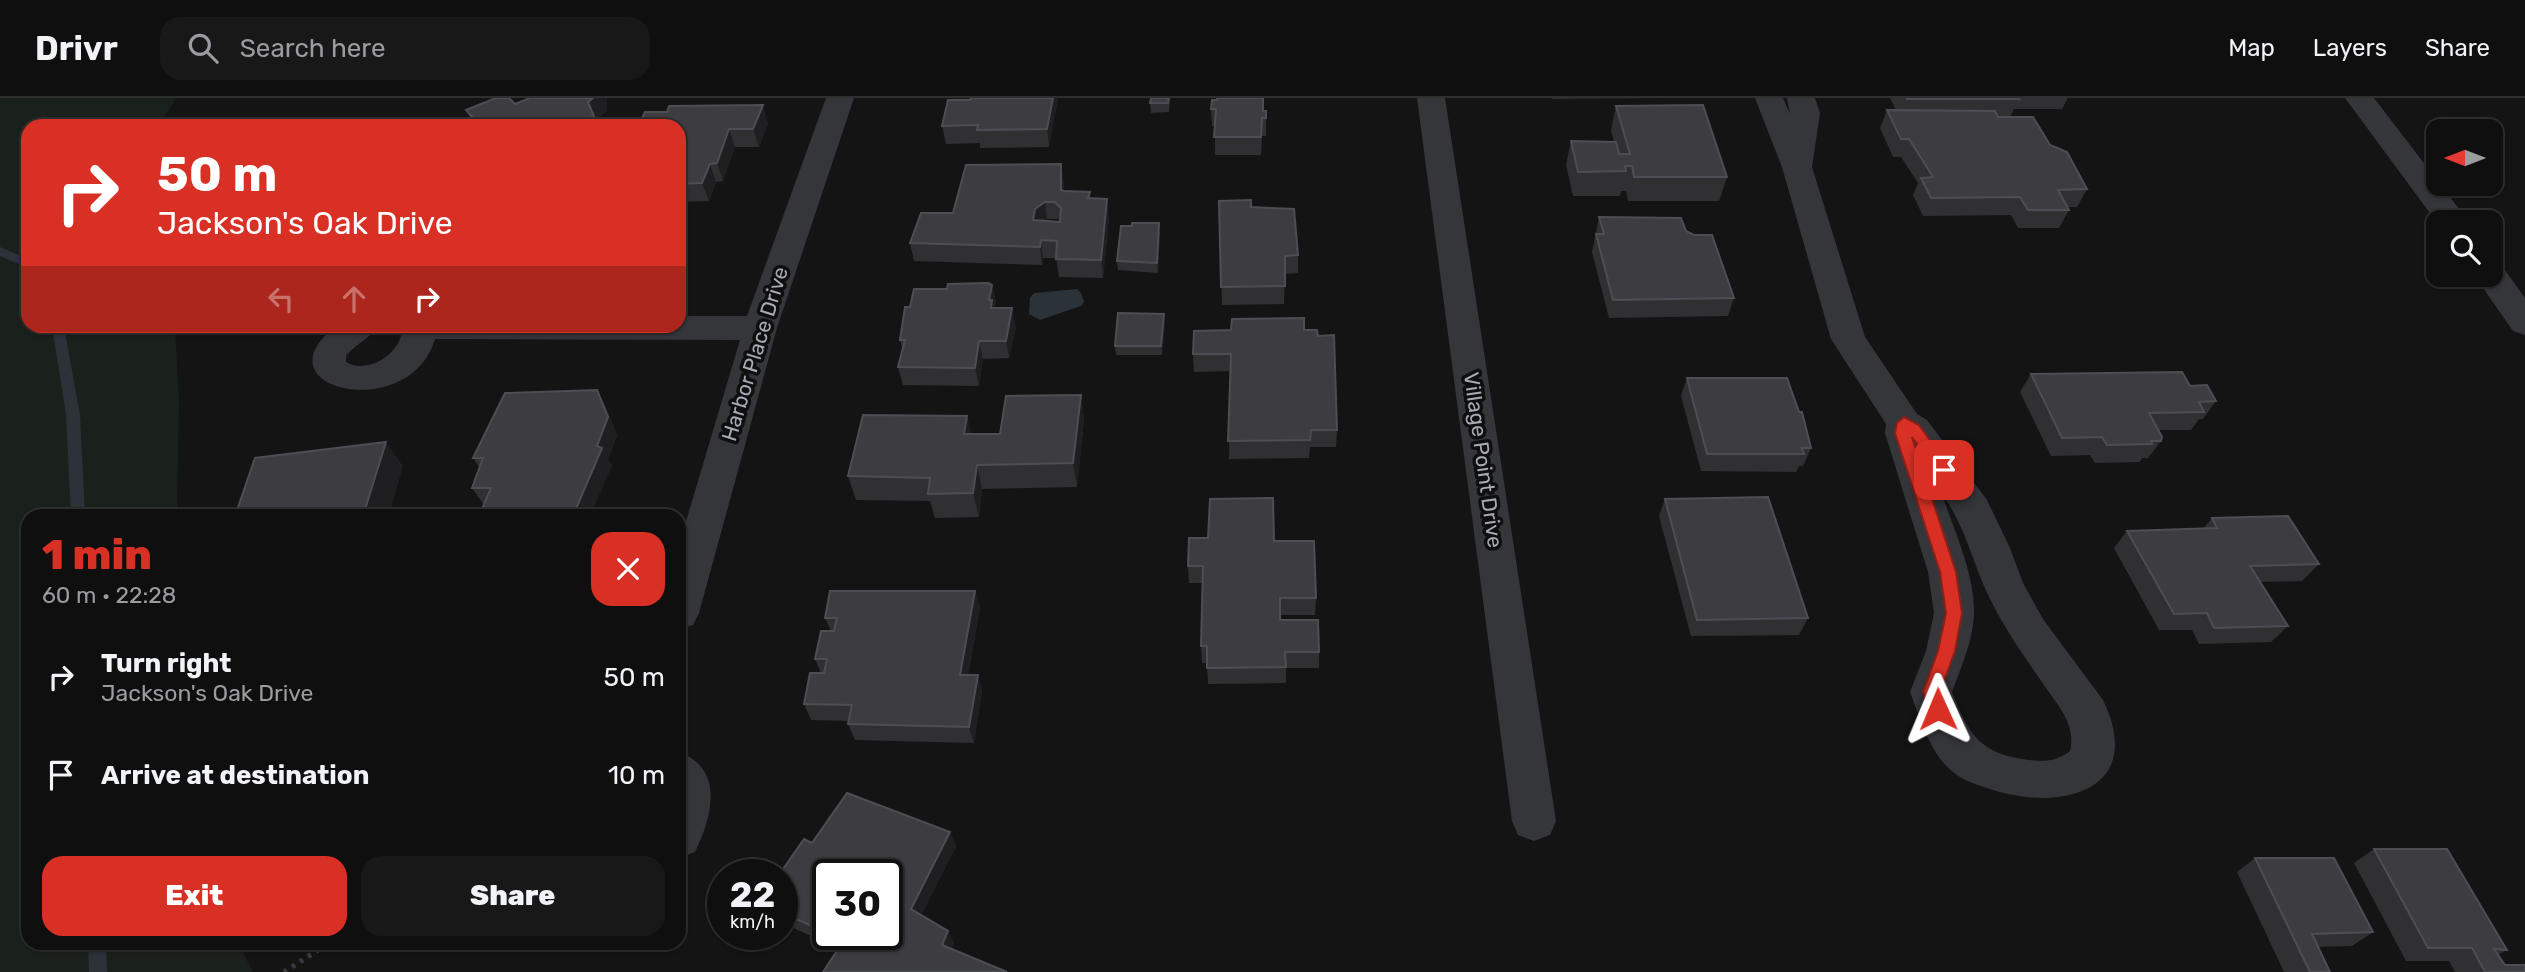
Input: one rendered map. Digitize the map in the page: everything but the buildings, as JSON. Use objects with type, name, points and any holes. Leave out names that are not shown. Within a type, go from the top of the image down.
[{"type":"street","name":"Harbor Place Drive","points":[[686,588],[760,328],[840,98]]},
{"type":"street","name":"Village Point Drive","points":[[1431,98],[1534,821]]},
{"type":"street","points":[[1769,98],[1797,167],[1848,338],[1904,423],[1914,429],[1973,510],[1992,548],[2004,586],[2029,631],[2088,713],[2094,740],[2090,761],[2067,778],[2038,780],[2001,774],[1968,758],[1944,726],[1931,692],[1947,651],[1954,613],[1948,572],[1903,433],[1904,423]]},
{"type":"street","points":[[1797,167],[1805,113],[1801,98]]},
{"type":"street","points":[[2359,98],[2444,210]]},
{"type":"street","points":[[2499,287],[2525,323]]},
{"type":"street","points":[[686,328],[760,328]]},
{"type":"street","points":[[348,333],[341,337],[328,355],[328,364],[334,372],[344,377],[373,376],[402,363],[418,344],[418,333]]},
{"type":"street","points":[[686,782],[691,802],[686,825]]},
{"type":"path","points":[[284,972],[318,950]]},
{"type":"shaded area","points":[[0,98],[176,98],[164,119],[21,119],[21,333],[175,333],[179,401],[177,509],[21,509],[21,950],[242,950],[253,972],[0,972]]},
{"type":"shaded area","points":[[1077,289],[1084,302],[1081,306],[1040,320],[1029,314],[1030,298],[1034,293]]},
{"type":"waterway","points":[[0,251],[21,261]]},
{"type":"waterway","points":[[59,333],[73,415],[78,509]]},
{"type":"waterway","points":[[97,950],[98,972]]},
{"type":"route","points":[[1938,709],[1931,692],[1947,651],[1954,613],[1948,572],[1903,433],[1904,423],[1914,429],[1944,470]]}]
